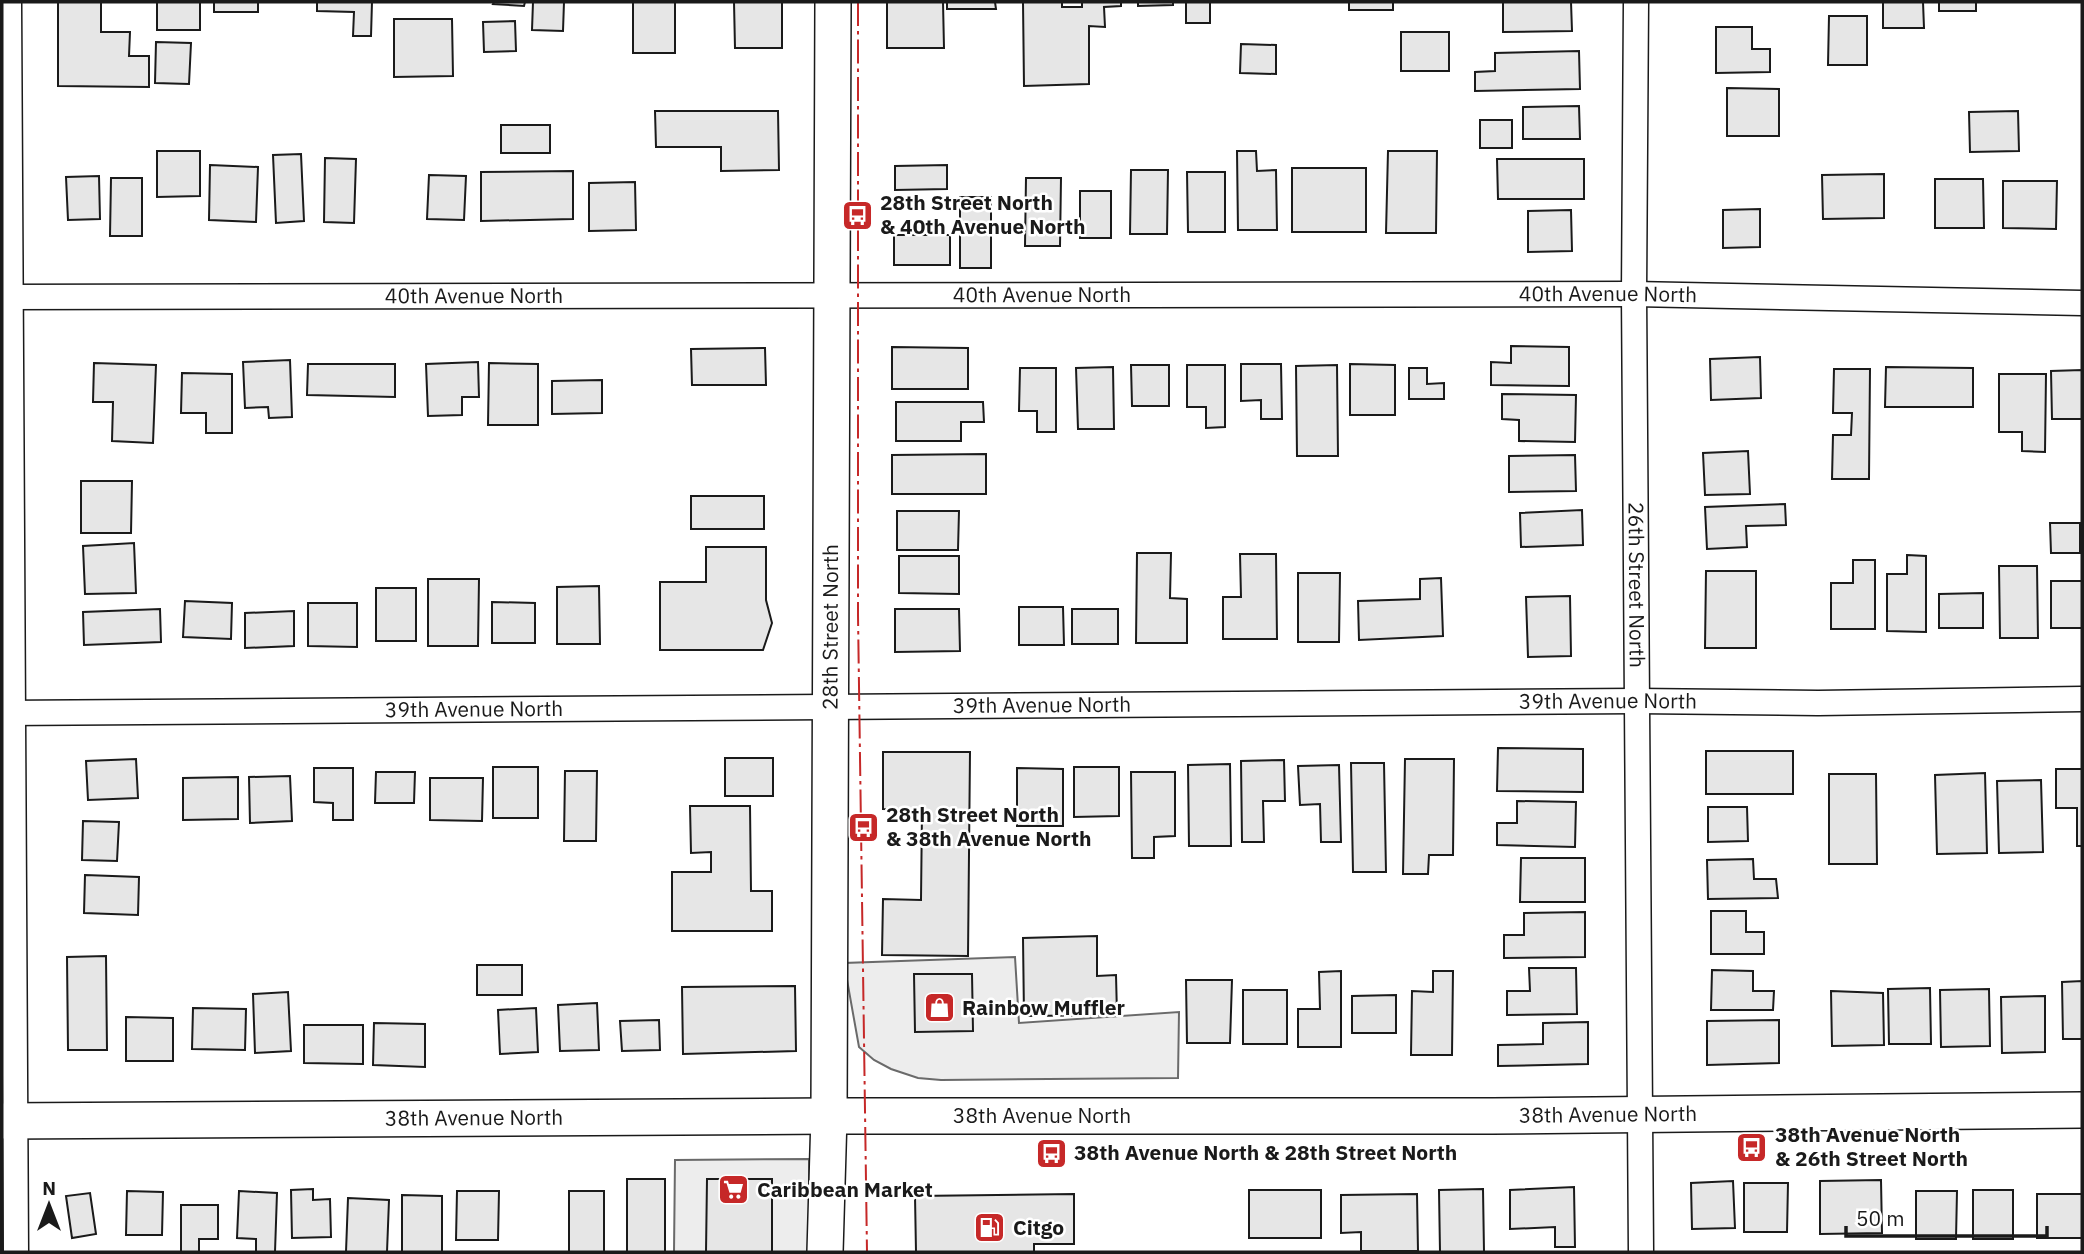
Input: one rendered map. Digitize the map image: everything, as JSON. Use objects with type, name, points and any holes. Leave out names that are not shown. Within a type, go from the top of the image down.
[{"type":"main road","name":"28th Street North","points":[[825,1252],[829,1116],[833,2]]},
{"type":"main road","name":"38th Avenue North","points":[[8,1121],[1640,1115],[2082,1110]]},
{"type":"street","points":[[9,2],[6,297],[8,1121],[16,1252]]},
{"type":"street","name":"26th Street North","points":[[1636,2],[1634,294],[1641,1252]]},
{"type":"street","name":"40th Avenue North","points":[[6,297],[1634,294],[2082,303]]},
{"type":"street","name":"39th Avenue North","points":[[7,713],[1636,701],[1818,703],[2082,699]]},
{"type":"shaded area","points":[[1015,957],[1019,1023],[1179,1012],[1178,1078],[918,1078],[891,1069],[874,1060],[859,1047],[844,963]]},
{"type":"shaded area","points":[[809,1159],[809,1252],[674,1252],[675,1160]]},
{"type":"building","points":[[58,2],[101,2],[101,32],[130,32],[129,56],[149,56],[149,87],[58,86]]},
{"type":"building","points":[[157,2],[200,2],[200,30],[157,30]]},
{"type":"building","points":[[214,2],[258,2],[258,12],[214,12]]},
{"type":"building","points":[[317,2],[372,2],[371,36],[353,36],[354,12],[317,11]]},
{"type":"building","points":[[525,2],[524,6],[493,4]]},
{"type":"building","points":[[533,2],[564,2],[563,31],[532,30]]},
{"type":"building","points":[[633,2],[675,2],[675,53],[633,53]]},
{"type":"building","points":[[734,2],[782,2],[782,48],[735,48]]},
{"type":"building","points":[[887,2],[943,2],[944,48],[887,48]]},
{"type":"building","points":[[947,2],[995,2],[996,9],[947,9]]},
{"type":"building","points":[[1023,2],[1062,2],[1062,7],[1082,7],[1082,2],[1121,2],[1121,6],[1104,7],[1105,27],[1089,26],[1089,84],[1024,86]]},
{"type":"building","points":[[1138,2],[1173,2],[1173,5],[1138,6]]},
{"type":"building","points":[[1186,2],[1210,2],[1210,23],[1186,23]]},
{"type":"building","points":[[1349,2],[1393,2],[1393,10],[1349,10]]},
{"type":"building","points":[[1503,2],[1571,2],[1572,31],[1503,32]]},
{"type":"building","points":[[1883,2],[1923,2],[1924,28],[1883,28]]},
{"type":"building","points":[[1939,2],[1976,2],[1976,11],[1939,11]]},
{"type":"building","points":[[1829,16],[1867,16],[1867,65],[1828,65]]},
{"type":"building","points":[[394,19],[452,19],[453,76],[394,77]]},
{"type":"building","points":[[515,21],[516,51],[484,52],[483,22]]},
{"type":"building","points":[[1716,27],[1752,27],[1752,49],[1770,49],[1770,72],[1716,73]]},
{"type":"building","points":[[1401,32],[1449,32],[1449,71],[1401,71]]},
{"type":"building","points":[[156,42],[191,43],[189,84],[155,83]]},
{"type":"building","points":[[1241,44],[1276,45],[1276,74],[1240,73]]},
{"type":"building","points":[[1579,51],[1580,89],[1475,91],[1475,72],[1495,71],[1495,53]]},
{"type":"building","points":[[1727,88],[1779,89],[1779,136],[1727,136]]},
{"type":"building","points":[[1579,106],[1580,139],[1523,139],[1523,107]]},
{"type":"building","points":[[655,111],[778,111],[779,170],[721,171],[721,147],[656,147]]},
{"type":"building","points":[[2018,111],[2019,151],[1970,152],[1969,112]]},
{"type":"building","points":[[1480,120],[1512,120],[1512,148],[1480,148]]},
{"type":"building","points":[[501,125],[550,125],[550,153],[501,153]]},
{"type":"building","points":[[157,151],[200,151],[200,196],[157,197]]},
{"type":"building","points":[[1237,151],[1256,151],[1257,171],[1276,170],[1277,230],[1238,230]]},
{"type":"building","points":[[1388,151],[1437,151],[1436,233],[1386,233]]},
{"type":"building","points":[[301,154],[304,221],[276,223],[273,155]]},
{"type":"building","points":[[325,158],[356,159],[354,223],[324,222]]},
{"type":"building","points":[[1497,159],[1584,159],[1584,199],[1498,199]]},
{"type":"building","points":[[210,165],[258,167],[256,222],[209,220]]},
{"type":"building","points":[[947,165],[947,189],[895,190],[895,166]]},
{"type":"building","points":[[1292,168],[1366,168],[1366,232],[1292,232]]},
{"type":"building","points":[[1131,170],[1168,170],[1167,234],[1130,234]]},
{"type":"building","points":[[573,171],[573,219],[481,221],[481,172]]},
{"type":"building","points":[[1187,172],[1225,172],[1225,232],[1188,232]]},
{"type":"building","points":[[1884,174],[1884,218],[1823,219],[1822,175]]},
{"type":"building","points":[[429,175],[466,176],[464,220],[427,219]]},
{"type":"building","points":[[99,176],[100,219],[68,220],[66,177]]},
{"type":"building","points":[[111,178],[142,178],[142,236],[110,236]]},
{"type":"building","points":[[1026,178],[1061,178],[1060,246],[1025,246]]},
{"type":"building","points":[[1935,179],[1983,179],[1984,228],[1935,228]]},
{"type":"building","points":[[2003,181],[2057,181],[2056,229],[2003,228]]},
{"type":"building","points":[[635,182],[636,230],[589,231],[589,183]]},
{"type":"building","points":[[1080,191],[1111,191],[1111,238],[1080,238]]},
{"type":"building","points":[[960,197],[991,197],[991,268],[960,268]]},
{"type":"building","points":[[1760,209],[1760,247],[1723,248],[1723,210]]},
{"type":"building","points":[[1571,210],[1572,251],[1528,252],[1528,211]]},
{"type":"building","points":[[894,235],[950,235],[950,265],[894,265]]},
{"type":"building","points":[[1511,346],[1569,347],[1569,386],[1491,385],[1491,362],[1511,363]]},
{"type":"building","points":[[892,347],[968,348],[968,389],[892,389]]},
{"type":"building","points":[[765,348],[766,385],[692,385],[691,349]]},
{"type":"building","points":[[1760,357],[1761,398],[1711,400],[1710,359]]},
{"type":"building","points":[[290,360],[292,417],[269,418],[268,407],[245,408],[243,362]]},
{"type":"building","points":[[478,362],[479,397],[462,397],[462,415],[428,416],[426,364]]},
{"type":"building","points":[[94,363],[156,365],[153,443],[112,441],[113,402],[93,402]]},
{"type":"building","points":[[489,363],[538,364],[538,425],[488,425]]},
{"type":"building","points":[[308,364],[395,364],[395,397],[307,395]]},
{"type":"building","points":[[1241,364],[1281,364],[1282,419],[1261,419],[1261,400],[1241,401]]},
{"type":"building","points":[[1350,364],[1395,365],[1395,415],[1350,415]]},
{"type":"building","points":[[1131,365],[1169,365],[1169,406],[1132,406]]},
{"type":"building","points":[[1187,365],[1225,365],[1225,427],[1206,428],[1206,407],[1187,407]]},
{"type":"building","points":[[1337,365],[1338,456],[1297,456],[1296,366]]},
{"type":"building","points":[[1113,367],[1114,429],[1078,429],[1076,368]]},
{"type":"building","points":[[1886,367],[1973,368],[1973,407],[1885,407]]},
{"type":"building","points":[[1020,368],[1056,368],[1056,432],[1037,432],[1037,411],[1019,411]]},
{"type":"building","points":[[1409,368],[1427,368],[1427,384],[1444,383],[1444,399],[1409,399]]},
{"type":"building","points":[[1834,369],[1870,369],[1869,479],[1832,479],[1833,435],[1851,435],[1852,413],[1833,413]]},
{"type":"building","points":[[2082,370],[2082,419],[2052,419],[2051,371]]},
{"type":"building","points":[[182,373],[232,374],[232,433],[206,433],[206,413],[181,413]]},
{"type":"building","points":[[1999,374],[2046,374],[2045,452],[2022,451],[2022,432],[1999,432]]},
{"type":"building","points":[[602,380],[602,413],[552,414],[552,381]]},
{"type":"building","points":[[1502,394],[1576,395],[1575,442],[1519,441],[1519,420],[1502,419]]},
{"type":"building","points":[[896,402],[983,402],[984,422],[961,422],[961,441],[896,441]]},
{"type":"building","points":[[1748,451],[1750,494],[1705,495],[1703,453]]},
{"type":"building","points":[[986,454],[986,494],[892,494],[892,455]]},
{"type":"building","points":[[1575,455],[1576,491],[1509,492],[1509,456]]},
{"type":"building","points":[[81,481],[132,481],[131,533],[81,533]]},
{"type":"building","points":[[691,496],[764,496],[764,529],[691,529]]},
{"type":"building","points":[[1785,504],[1786,525],[1746,526],[1747,547],[1707,549],[1705,507]]},
{"type":"building","points":[[1582,510],[1583,545],[1521,547],[1520,513]]},
{"type":"building","points":[[897,511],[959,511],[958,550],[897,550]]},
{"type":"building","points":[[2050,523],[2080,523],[2080,553],[2051,553]]},
{"type":"building","points":[[134,543],[136,593],[85,594],[83,546]]},
{"type":"building","points":[[706,547],[766,547],[766,600],[772,623],[763,650],[660,650],[660,582],[706,582]]},
{"type":"building","points":[[1137,553],[1171,553],[1170,598],[1187,599],[1187,643],[1136,643]]},
{"type":"building","points":[[1240,554],[1276,554],[1277,639],[1223,639],[1223,597],[1241,597]]},
{"type":"building","points":[[1907,555],[1926,556],[1926,632],[1887,631],[1887,574],[1907,574]]},
{"type":"building","points":[[899,556],[959,556],[959,594],[899,593]]},
{"type":"building","points":[[1853,560],[1875,560],[1875,629],[1831,629],[1831,583],[1853,583]]},
{"type":"building","points":[[1999,566],[2037,566],[2038,638],[2000,638]]},
{"type":"building","points":[[1706,571],[1756,571],[1756,648],[1705,648]]},
{"type":"building","points":[[1298,573],[1340,573],[1339,642],[1298,642]]},
{"type":"building","points":[[1441,578],[1443,636],[1359,640],[1358,601],[1420,599],[1420,579]]},
{"type":"building","points":[[428,579],[479,579],[478,646],[428,646]]},
{"type":"building","points":[[2051,581],[2082,581],[2082,628],[2051,628]]},
{"type":"building","points":[[599,586],[600,644],[557,644],[557,587]]},
{"type":"building","points":[[376,588],[416,588],[416,641],[376,641]]},
{"type":"building","points":[[1983,593],[1983,628],[1939,628],[1939,594]]},
{"type":"building","points":[[1570,596],[1571,656],[1528,657],[1526,597]]},
{"type":"building","points":[[185,601],[232,603],[231,639],[183,637]]},
{"type":"building","points":[[492,602],[535,603],[535,643],[492,643]]},
{"type":"building","points":[[308,603],[357,603],[357,647],[308,646]]},
{"type":"building","points":[[1019,607],[1063,607],[1064,645],[1019,645]]},
{"type":"building","points":[[160,609],[161,642],[84,645],[83,612]]},
{"type":"building","points":[[895,609],[959,609],[960,651],[895,652]]},
{"type":"building","points":[[1072,609],[1118,609],[1118,644],[1072,644]]},
{"type":"building","points":[[294,611],[294,646],[245,648],[245,613]]},
{"type":"building","points":[[1498,748],[1583,749],[1583,792],[1497,791]]},
{"type":"building","points":[[1706,751],[1793,751],[1793,794],[1706,794]]},
{"type":"building","points":[[883,752],[970,752],[968,956],[882,955],[883,899],[921,900],[922,810],[883,809]]},
{"type":"building","points":[[725,758],[773,758],[773,796],[725,796]]},
{"type":"building","points":[[136,759],[138,798],[88,800],[86,761]]},
{"type":"building","points":[[1405,759],[1454,759],[1453,855],[1429,855],[1428,874],[1403,874]]},
{"type":"building","points":[[1284,760],[1285,801],[1263,801],[1264,842],[1242,842],[1241,761]]},
{"type":"building","points":[[1351,763],[1384,763],[1386,872],[1353,872]]},
{"type":"building","points":[[1230,764],[1231,846],[1189,846],[1188,765]]},
{"type":"building","points":[[1339,765],[1341,842],[1321,842],[1320,804],[1300,805],[1298,766]]},
{"type":"building","points":[[493,767],[538,767],[538,818],[493,818]]},
{"type":"building","points":[[1074,767],[1119,767],[1119,816],[1074,817]]},
{"type":"building","points":[[314,768],[353,768],[353,820],[333,820],[333,803],[314,802]]},
{"type":"building","points":[[1017,768],[1063,769],[1063,826],[1017,826]]},
{"type":"building","points":[[2056,769],[2082,769],[2082,846],[2077,846],[2077,808],[2056,808]]},
{"type":"building","points":[[565,771],[597,771],[596,841],[564,841]]},
{"type":"building","points":[[376,772],[415,772],[414,803],[375,803]]},
{"type":"building","points":[[1131,772],[1175,772],[1175,836],[1154,837],[1154,858],[1132,858]]},
{"type":"building","points":[[1985,773],[1987,853],[1937,854],[1935,775]]},
{"type":"building","points":[[1829,774],[1876,774],[1877,864],[1829,864]]},
{"type":"building","points":[[290,776],[292,821],[250,823],[249,777]]},
{"type":"building","points":[[238,777],[238,819],[183,820],[183,778]]},
{"type":"building","points":[[430,778],[483,778],[482,821],[430,820]]},
{"type":"building","points":[[2041,780],[2043,852],[1999,853],[1997,781]]},
{"type":"building","points":[[1517,801],[1576,802],[1575,847],[1497,845],[1497,823],[1517,823]]},
{"type":"building","points":[[690,806],[750,806],[751,891],[772,891],[772,931],[672,931],[672,872],[711,872],[711,852],[691,853]]},
{"type":"building","points":[[1708,807],[1747,807],[1748,841],[1708,842]]},
{"type":"building","points":[[83,821],[119,822],[117,861],[82,860]]},
{"type":"building","points":[[1521,858],[1585,858],[1585,902],[1520,902]]},
{"type":"building","points":[[1753,859],[1754,879],[1776,879],[1778,898],[1708,899],[1707,860]]},
{"type":"building","points":[[85,875],[139,877],[138,915],[84,913]]},
{"type":"building","points":[[1711,911],[1746,911],[1746,932],[1764,932],[1764,954],[1711,954]]},
{"type":"building","points":[[1585,912],[1585,957],[1504,958],[1504,935],[1524,935],[1524,913]]},
{"type":"building","points":[[1097,936],[1097,976],[1116,975],[1117,1015],[1024,1016],[1023,938]]},
{"type":"building","points":[[106,956],[107,1050],[68,1050],[67,957]]},
{"type":"building","points":[[477,965],[522,965],[522,995],[477,995]]},
{"type":"building","points":[[1529,968],[1576,968],[1577,1014],[1507,1015],[1507,991],[1530,991]]},
{"type":"building","points":[[1712,970],[1753,971],[1753,991],[1774,991],[1773,1010],[1711,1010]]},
{"type":"building","points":[[1341,971],[1341,1047],[1298,1047],[1298,1009],[1320,1009],[1319,972]]},
{"type":"building","points":[[1433,971],[1453,971],[1452,1055],[1411,1055],[1412,991],[1433,992]]},
{"type":"building","points":[[914,974],[972,974],[973,1031],[915,1032]]},
{"type":"building","points":[[1186,980],[1232,980],[1230,1043],[1187,1043]]},
{"type":"building","points":[[2082,981],[2082,1039],[2063,1039],[2062,982]]},
{"type":"building","points":[[795,986],[796,1051],[683,1054],[682,987]]},
{"type":"building","points":[[1930,988],[1931,1044],[1889,1044],[1888,989]]},
{"type":"building","points":[[1989,989],[1990,1046],[1941,1047],[1940,990]]},
{"type":"building","points":[[1243,990],[1287,990],[1287,1044],[1243,1044]]},
{"type":"building","points":[[1831,991],[1883,993],[1884,1045],[1832,1046]]},
{"type":"building","points":[[288,992],[291,1051],[255,1053],[253,994]]},
{"type":"building","points":[[1396,995],[1396,1033],[1352,1033],[1352,996]]},
{"type":"building","points":[[2045,996],[2045,1052],[2002,1053],[2001,997]]},
{"type":"building","points":[[597,1003],[599,1050],[560,1051],[558,1005]]},
{"type":"building","points":[[193,1008],[246,1009],[245,1050],[192,1049]]},
{"type":"building","points":[[536,1008],[538,1052],[500,1054],[498,1010]]},
{"type":"building","points":[[126,1017],[173,1018],[173,1061],[126,1061]]},
{"type":"building","points":[[659,1020],[660,1050],[622,1051],[620,1021]]},
{"type":"building","points":[[1779,1020],[1779,1063],[1707,1065],[1707,1021]]},
{"type":"building","points":[[1588,1022],[1588,1064],[1498,1066],[1498,1045],[1543,1044],[1543,1023]]},
{"type":"building","points":[[374,1023],[425,1024],[425,1067],[373,1065]]},
{"type":"building","points":[[304,1025],[363,1025],[363,1064],[304,1063]]},
{"type":"building","points":[[627,1179],[665,1179],[665,1252],[627,1252]]},
{"type":"building","points":[[707,1179],[772,1179],[772,1252],[706,1252]]},
{"type":"building","points":[[1881,1180],[1882,1233],[1820,1234],[1820,1181]]},
{"type":"building","points":[[1733,1181],[1735,1228],[1692,1229],[1691,1183]]},
{"type":"building","points":[[1744,1183],[1788,1183],[1787,1232],[1744,1232]]},
{"type":"building","points":[[1574,1187],[1575,1247],[1555,1247],[1555,1227],[1510,1229],[1510,1190]]},
{"type":"building","points":[[313,1189],[313,1200],[330,1199],[331,1237],[292,1238],[291,1190]]},
{"type":"building","points":[[1483,1189],[1484,1252],[1440,1252],[1439,1190]]},
{"type":"building","points":[[1249,1190],[1321,1190],[1321,1238],[1249,1238]]},
{"type":"building","points":[[1973,1190],[2013,1190],[2013,1239],[1973,1239]]},
{"type":"building","points":[[127,1191],[163,1192],[162,1235],[126,1235]]},
{"type":"building","points":[[239,1191],[277,1193],[275,1252],[256,1252],[256,1239],[237,1238]]},
{"type":"building","points":[[457,1191],[499,1191],[498,1240],[456,1240]]},
{"type":"building","points":[[569,1191],[604,1191],[604,1252],[569,1252]]},
{"type":"building","points":[[1916,1191],[1957,1191],[1956,1239],[1916,1239]]},
{"type":"building","points":[[90,1193],[96,1234],[72,1238],[66,1196]]},
{"type":"building","points":[[1074,1194],[1074,1244],[1034,1244],[1034,1252],[916,1252],[915,1196]]},
{"type":"building","points":[[1417,1194],[1418,1251],[1361,1251],[1361,1232],[1341,1233],[1341,1195]]},
{"type":"building","points":[[2037,1194],[2082,1194],[2082,1238],[2037,1238]]},
{"type":"building","points":[[402,1195],[442,1196],[442,1252],[402,1252]]},
{"type":"building","points":[[348,1198],[389,1200],[387,1252],[346,1252]]},
{"type":"building","points":[[181,1205],[218,1205],[218,1239],[199,1239],[199,1252],[181,1252]]},
{"type":"power","points":[[858,2],[858,615],[867,1252]]},
{"type":"place","name":"28th Street North & 40th Avenue North","points":[[857,215]]},
{"type":"place","name":"28th Street North & 38th Avenue North","points":[[863,827]]},
{"type":"place","name":"Rainbow Muffler","points":[[939,1008]]},
{"type":"place","name":"38th Avenue North & 26th Street North","points":[[1752,1147]]},
{"type":"place","name":"38th Avenue North & 28th Street North","points":[[1051,1153]]},
{"type":"place","name":"Caribbean Market","points":[[734,1190]]},
{"type":"place","name":"Citgo","points":[[990,1228]]}]
